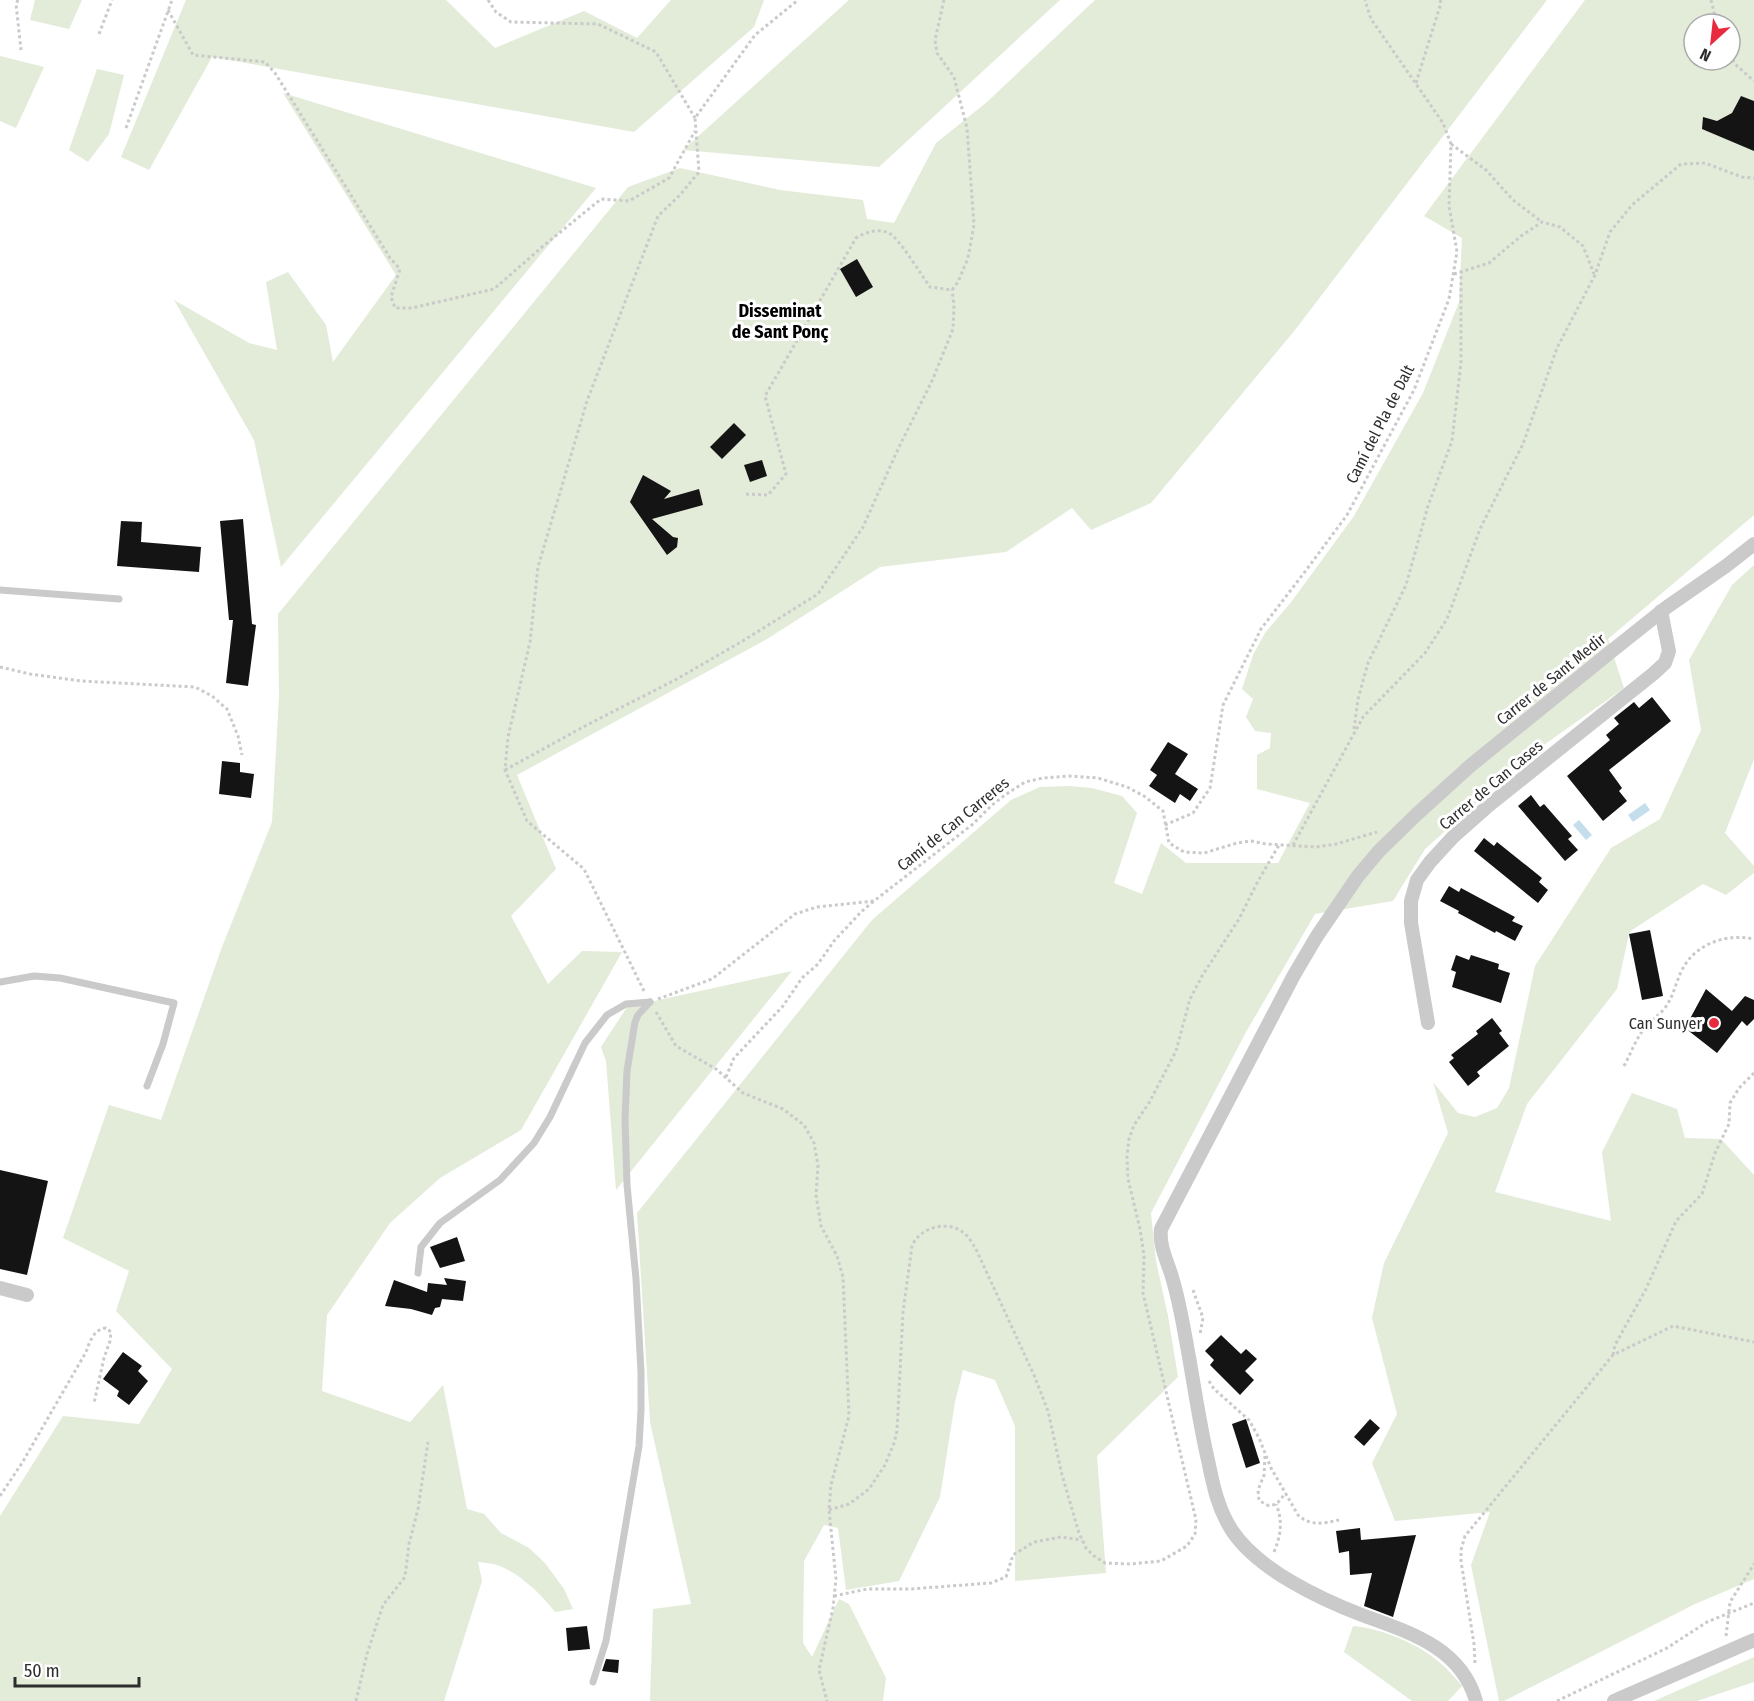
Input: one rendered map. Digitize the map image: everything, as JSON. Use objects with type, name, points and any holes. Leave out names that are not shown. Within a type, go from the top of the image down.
[{"type":"street","name":"Carrer de Sant Medir","points":[[1467,1678],[1455,1662],[1427,1642],[1407,1631],[1352,1611],[1296,1584],[1268,1567],[1239,1540],[1228,1524],[1219,1504],[1206,1453],[1182,1317],[1160,1241],[1160,1232],[1294,975],[1350,888],[1379,851],[1470,766],[1661,611],[1754,544]]},
{"type":"street","name":"Carrer de Can Cases","points":[[1428,1023],[1411,923],[1411,901],[1418,880],[1430,862],[1453,837],[1488,806],[1665,663],[1668,651],[1661,611]]},
{"type":"street","points":[[0,1288],[27,1295]]},
{"type":"street","points":[[1614,1701],[1754,1640]]},
{"type":"street","points":[[1467,1678],[1476,1701]]},
{"type":"lane","points":[[0,590],[119,599]]},
{"type":"lane","points":[[0,982],[34,976],[60,978],[174,1003],[163,1044],[147,1086]]},
{"type":"lane","points":[[418,1273],[421,1247],[440,1223],[500,1180],[534,1143],[550,1117],[585,1043],[607,1015],[626,1004],[650,1002]]},
{"type":"lane","points":[[593,1682],[606,1641],[639,1446],[641,1372],[636,1279],[627,1185],[626,1095],[627,1071],[635,1022],[650,1002]]},
{"type":"path","points":[[18,0],[16,4],[21,50]]},
{"type":"path","points":[[99,34],[112,0]]},
{"type":"path","points":[[126,129],[172,0]]},
{"type":"path","points":[[488,0],[496,12],[511,22],[598,24],[656,52],[695,118],[699,172],[658,216],[587,401],[538,567],[530,642],[508,737],[505,770],[527,821],[584,869],[650,1002],[676,1046],[717,1069],[743,1093],[783,1109],[804,1125],[814,1143],[818,1166],[816,1195],[821,1226],[837,1256],[843,1277],[849,1416],[831,1485],[829,1510],[836,1579],[833,1608],[819,1670],[827,1701]]},
{"type":"path","points":[[695,118],[755,35],[798,0]]},
{"type":"path","points":[[505,770],[675,680],[818,594],[863,527],[932,381],[953,329],[952,290],[968,258],[974,225],[967,128],[954,77],[937,53],[935,40],[944,0]]},
{"type":"path","name":"Camí del Pla de Dalt","points":[[1164,825],[1193,813],[1210,788],[1223,705],[1261,629],[1347,514],[1414,390],[1449,299],[1456,252],[1449,206],[1451,144],[1443,123],[1371,19],[1365,0]]},
{"type":"path","points":[[1416,83],[1440,0]]},
{"type":"path","points":[[168,10],[193,55],[265,62],[274,73],[390,258],[400,269],[391,297],[395,308],[412,308],[495,290],[600,199],[629,201],[669,178],[696,129]]},
{"type":"path","points":[[1742,70],[1754,81]]},
{"type":"path","points":[[1451,144],[1486,170],[1513,200],[1542,222],[1560,227],[1583,246],[1595,275]]},
{"type":"path","points":[[1293,845],[1363,717],[1425,653],[1447,620],[1480,529],[1522,444],[1557,348],[1595,275],[1610,232],[1632,205],[1681,164],[1705,163],[1742,177],[1754,178]]},
{"type":"path","points":[[1453,275],[1489,263],[1542,222]]},
{"type":"path","points":[[746,494],[768,495],[786,474],[765,396],[856,238],[867,231],[890,233],[930,287],[952,290]]},
{"type":"path","points":[[1354,734],[1358,699],[1368,663],[1406,585],[1428,506],[1452,441],[1461,362],[1461,272]]},
{"type":"path","points":[[0,667],[76,680],[195,687],[226,707],[242,755]]},
{"type":"path","name":"Camí de Can Carreres","points":[[726,1077],[734,1058],[783,1006],[802,978],[818,964],[834,940],[861,912],[973,824],[992,805],[1025,782],[1069,776],[1098,778],[1127,787],[1144,795],[1163,811],[1169,843],[1184,852],[1204,853],[1251,841],[1316,847],[1405,826]]},
{"type":"path","points":[[829,1510],[849,1504],[869,1489],[890,1454],[897,1431],[903,1312],[912,1246],[916,1238],[925,1231],[938,1227],[949,1227],[967,1235],[975,1247],[1034,1375],[1048,1411],[1062,1474],[1082,1540],[1092,1554],[1105,1563],[1161,1562],[1185,1548],[1194,1534],[1195,1517],[1143,1293],[1144,1256],[1128,1179],[1127,1148],[1134,1125],[1149,1103],[1176,1051],[1190,999],[1239,919],[1279,845]]},
{"type":"path","points":[[650,1002],[711,979],[795,914],[817,907],[874,901]]},
{"type":"path","points":[[1624,1066],[1645,1028],[1668,1004],[1681,972],[1690,958],[1704,947],[1720,940],[1738,936],[1754,939]]},
{"type":"path","points":[[1613,1355],[1615,1346],[1646,1289],[1676,1221],[1702,1194],[1715,1153],[1730,1124],[1731,1103],[1734,1096],[1754,1073]]},
{"type":"path","points":[[1193,1290],[1203,1318],[1200,1339]]},
{"type":"path","points":[[1467,1678],[1475,1666],[1474,1644],[1461,1561],[1464,1539],[1613,1355],[1673,1326],[1754,1342]]},
{"type":"path","points":[[0,1496],[28,1453],[93,1337],[100,1329],[106,1328],[111,1332],[111,1339],[104,1358],[94,1403]]},
{"type":"path","points":[[1207,1377],[1214,1389],[1249,1420],[1259,1437],[1271,1468],[1298,1515],[1306,1521],[1317,1524],[1339,1520]]},
{"type":"path","points":[[356,1701],[367,1654],[383,1605],[405,1577],[428,1442]]},
{"type":"path","points":[[1265,1452],[1264,1475],[1257,1497],[1266,1505],[1276,1504],[1285,1493]]},
{"type":"path","points":[[1268,1567],[1281,1530],[1276,1504]]},
{"type":"path","points":[[834,1596],[867,1590],[991,1584],[1006,1577],[1013,1555],[1034,1542],[1061,1537],[1082,1540]]},
{"type":"path","points":[[1727,1651],[1730,1602],[1754,1564]]},
{"type":"path","points":[[1557,1701],[1666,1648],[1707,1622],[1754,1603]]},
{"type":"green space","points":[[35,0],[82,0],[69,29],[30,20]]},
{"type":"green space","points":[[186,0],[446,0],[495,48],[584,11],[637,38],[671,0],[764,0],[754,27],[634,132],[212,57],[149,170],[121,157]]},
{"type":"green space","points":[[849,0],[1060,0],[879,167],[683,150]]},
{"type":"green space","points":[[1095,0],[1547,0],[1295,330],[1151,503],[1091,530],[1072,508],[1006,552],[880,567],[767,639],[517,775],[556,869],[511,916],[548,984],[582,951],[622,952],[521,1130],[440,1178],[390,1223],[327,1315],[322,1391],[410,1422],[443,1385],[467,1509],[484,1514],[501,1533],[529,1548],[545,1563],[564,1589],[573,1609],[555,1612],[521,1578],[497,1565],[478,1562],[482,1581],[444,1701],[0,1701],[0,1516],[63,1416],[139,1424],[172,1369],[116,1311],[129,1271],[63,1238],[109,1105],[161,1120],[222,947],[272,822],[279,696],[278,614],[628,187],[680,168],[780,190],[863,200],[867,219],[894,223],[936,143],[987,102]]},
{"type":"green space","points":[[1585,0],[1754,0],[1754,515],[1608,639],[1624,688],[1534,752],[1425,849],[1393,901],[1315,914],[1246,1032],[1151,1213],[1156,1261],[1178,1377],[1097,1456],[1106,1573],[1015,1581],[1015,1426],[995,1380],[963,1370],[955,1402],[940,1497],[899,1581],[846,1590],[838,1528],[824,1525],[804,1561],[803,1643],[812,1657],[839,1599],[849,1604],[886,1678],[883,1701],[650,1701],[653,1609],[691,1604],[650,1422],[637,1213],[872,920],[1011,800],[1040,787],[1092,788],[1122,796],[1137,813],[1114,883],[1142,894],[1161,843],[1186,863],[1278,863],[1310,803],[1257,789],[1257,755],[1270,748],[1271,733],[1255,731],[1246,717],[1253,699],[1242,689],[1253,655],[1265,633],[1292,601],[1354,516],[1423,393],[1459,302],[1462,238],[1424,216]]},
{"type":"green space","points":[[0,56],[44,67],[16,128],[0,121]]},
{"type":"green space","points":[[97,69],[124,75],[109,134],[88,162],[69,150]]},
{"type":"green space","points":[[283,93],[596,188],[281,567],[254,440],[174,300],[249,343],[277,350],[266,282],[288,272],[326,325],[333,362],[396,275]]},
{"type":"green space","points":[[1754,565],[1754,759],[1725,833],[1754,866],[1754,873],[1726,895],[1703,884],[1632,930],[1629,934],[1617,989],[1527,1104],[1495,1192],[1611,1221],[1602,1152],[1632,1093],[1677,1109],[1685,1138],[1721,1139],[1754,1175],[1754,1579],[1695,1604],[1504,1701],[1499,1701],[1471,1565],[1490,1512],[1395,1521],[1372,1463],[1397,1414],[1372,1318],[1384,1263],[1448,1133],[1433,1082],[1458,1113],[1475,1117],[1497,1108],[1509,1088],[1535,966],[1611,848],[1660,819],[1701,730],[1689,660],[1732,585]]},
{"type":"green space","points":[[792,971],[616,1190],[606,1061],[601,1047],[627,1007]]},
{"type":"green space","points":[[1353,1626],[1387,1634],[1421,1649],[1431,1655],[1462,1686],[1448,1701],[1412,1701],[1344,1652]]},
{"type":"green space","points":[[1754,1657],[1754,1682],[1697,1701],[1654,1701]]},
{"type":"water","points":[[1645,803],[1650,810],[1633,822],[1628,815]]},
{"type":"water","points":[[1579,820],[1592,835],[1586,840],[1573,825]]},
{"type":"building","points":[[1741,96],[1754,101],[1754,151],[1702,129],[1703,117],[1717,121],[1732,113]]},
{"type":"building","points":[[857,259],[873,287],[856,297],[840,269]]},
{"type":"building","points":[[734,423],[746,435],[722,459],[710,447]]},
{"type":"building","points":[[762,460],[767,476],[750,482],[744,465]]},
{"type":"building","points":[[643,475],[671,491],[664,499],[699,489],[703,505],[652,519],[673,537],[678,538],[677,547],[667,555],[630,502]]},
{"type":"building","points":[[243,519],[252,624],[256,625],[248,686],[226,683],[233,620],[229,620],[220,521]]},
{"type":"building","points":[[121,521],[142,522],[141,542],[201,547],[199,572],[117,566]]},
{"type":"building","points":[[1652,697],[1671,721],[1609,770],[1622,788],[1619,791],[1627,801],[1603,821],[1567,776],[1610,740],[1606,735],[1619,724],[1614,718],[1634,702],[1639,708]]},
{"type":"building","points":[[1168,742],[1188,754],[1175,774],[1198,789],[1190,801],[1180,794],[1175,803],[1149,786],[1157,775],[1150,770]]},
{"type":"building","points":[[222,761],[240,763],[240,772],[254,774],[251,798],[219,794]]},
{"type":"building","points":[[1531,795],[1540,807],[1544,804],[1572,836],[1568,839],[1578,850],[1565,861],[1518,806]]},
{"type":"building","points":[[1484,838],[1494,846],[1497,842],[1542,878],[1539,882],[1548,890],[1538,903],[1474,851]]},
{"type":"building","points":[[1449,886],[1459,892],[1461,888],[1515,917],[1512,921],[1523,926],[1515,941],[1496,931],[1495,933],[1440,901]]},
{"type":"building","points":[[1650,930],[1663,996],[1642,1000],[1629,934]]},
{"type":"building","points":[[1456,955],[1469,960],[1471,955],[1499,964],[1498,969],[1510,973],[1501,1003],[1452,987],[1456,972],[1451,970]]},
{"type":"building","name":"Can Sunyer","points":[[1706,989],[1732,1011],[1745,996],[1754,1000],[1754,1019],[1747,1026],[1742,1021],[1717,1053],[1685,1028]]},
{"type":"building","points":[[1492,1018],[1502,1031],[1499,1033],[1509,1046],[1477,1072],[1480,1076],[1468,1086],[1449,1062],[1454,1058],[1451,1055],[1478,1034],[1476,1031]]},
{"type":"building","points":[[0,1170],[48,1181],[27,1275],[0,1269]]},
{"type":"building","points":[[457,1237],[465,1261],[440,1268],[430,1247]]},
{"type":"building","points":[[444,1278],[466,1281],[463,1301],[442,1299],[440,1307],[435,1308],[432,1315],[411,1309],[385,1306],[394,1280],[427,1292],[428,1283],[447,1285]]},
{"type":"building","points":[[1221,1335],[1241,1354],[1246,1349],[1257,1359],[1245,1371],[1254,1380],[1240,1395],[1210,1365],[1214,1360],[1205,1351]]},
{"type":"building","points":[[123,1352],[142,1366],[138,1371],[148,1381],[129,1405],[117,1396],[119,1391],[103,1379]]},
{"type":"building","points":[[1246,1419],[1260,1463],[1246,1468],[1232,1424]]},
{"type":"building","points":[[1370,1419],[1380,1428],[1364,1446],[1354,1437]]},
{"type":"building","points":[[1360,1528],[1361,1540],[1416,1535],[1393,1617],[1364,1606],[1372,1573],[1350,1575],[1349,1551],[1339,1553],[1336,1531]]},
{"type":"building","points":[[587,1626],[590,1649],[568,1651],[566,1628]]},
{"type":"building","points":[[606,1659],[619,1660],[618,1673],[602,1671]]},
{"type":"place","name":"Can Sunyer","points":[[1714,1023]]},
{"type":"district","name":"Disseminat de Sant Ponç","points":[[780,321]]}]
